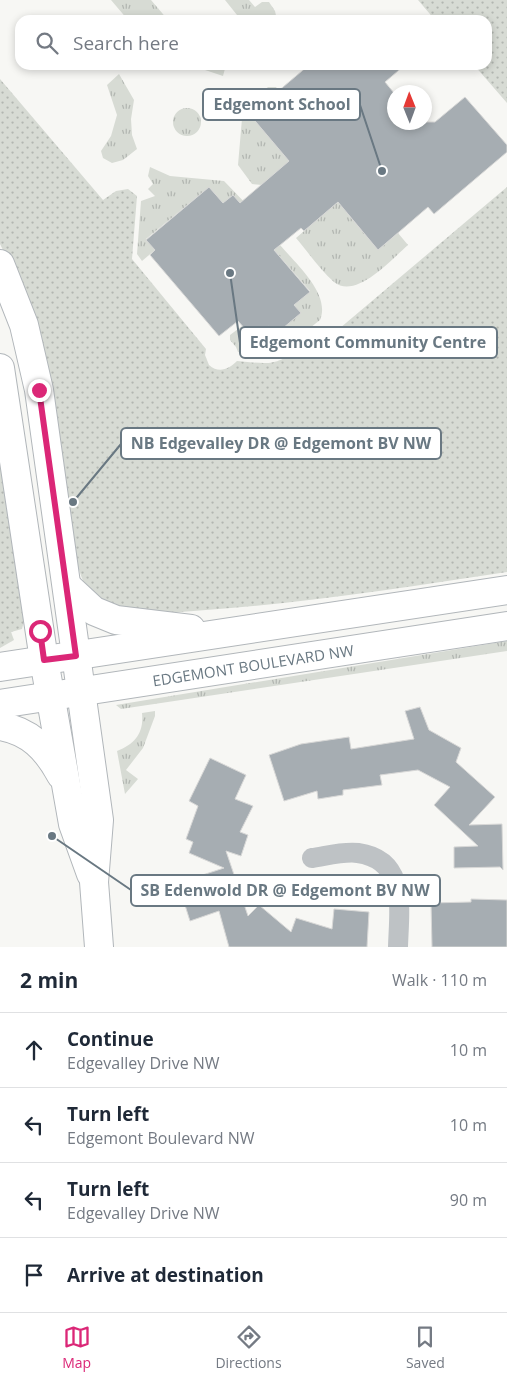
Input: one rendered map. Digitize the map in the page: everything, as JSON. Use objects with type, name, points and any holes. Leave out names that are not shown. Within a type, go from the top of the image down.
[{"type":"main road","points":[[0,264],[24,325],[39,390],[99,820],[94,882],[99,947]]},
{"type":"main road","points":[[0,368],[44,660],[72,824],[94,882]]},
{"type":"main road","points":[[67,586],[94,611],[116,620],[230,633]]},
{"type":"main road","points":[[0,667],[507,590]]},
{"type":"main road","name":"EDGEMONT BOULEVARD NW","points":[[0,704],[507,626]]},
{"type":"main road","points":[[0,726],[16,728],[31,736],[54,762],[67,788]]},
{"type":"street","points":[[312,858],[357,852],[376,858],[390,869],[397,883],[399,898],[398,947]]},
{"type":"green space","points":[[111,0],[151,0],[164,15],[124,15]]},
{"type":"green space","points":[[225,0],[249,0],[255,7],[262,2],[269,2],[276,15],[237,15]]},
{"type":"green space","points":[[418,0],[507,0],[507,103],[478,70],[492,70],[492,15],[431,15]]},
{"type":"green space","points":[[205,70],[225,70],[223,76]]},
{"type":"green space","points":[[119,74],[134,100],[131,119],[132,135],[137,149],[123,160],[112,163],[103,158],[101,151],[111,136],[117,115],[107,85]]},
{"type":"green space","points":[[0,79],[103,200],[116,191],[128,189],[137,196],[132,259],[206,349],[205,355],[209,365],[220,370],[231,366],[237,361],[265,363],[279,361],[304,345],[309,351],[314,350],[507,187],[507,572],[319,599],[170,613],[145,613],[121,610],[95,598],[86,586],[78,566],[11,266],[0,244]]},
{"type":"green space","points":[[268,87],[276,87],[279,91],[250,115],[285,156],[298,154],[262,185],[252,184],[238,165],[243,107]]},
{"type":"green space","points":[[187,108],[197,112],[201,122],[197,132],[187,136],[177,132],[173,122],[177,112]]},
{"type":"green space","points":[[150,167],[170,176],[224,181],[251,209],[248,212],[233,195],[223,203],[209,187],[146,239],[155,250],[142,261],[137,254],[141,201],[155,196],[148,189],[153,184],[148,176]]},
{"type":"green space","points":[[340,200],[349,210],[346,212],[378,250],[398,233],[408,245],[373,276],[353,286],[343,286],[334,282],[296,238]]},
{"type":"green space","points":[[280,245],[303,270],[316,290],[321,300],[320,320],[277,354],[238,352],[230,340],[230,335],[242,326],[254,339],[269,326],[276,334],[300,313],[294,305],[310,291],[274,250]]},
{"type":"green space","points":[[0,432],[25,617],[22,629],[11,632],[14,640],[0,648]]},
{"type":"green space","points":[[507,641],[507,651],[121,709],[116,705]]},
{"type":"green space","points":[[155,711],[155,716],[143,748],[126,770],[138,779],[125,794],[117,751],[129,745],[137,737],[140,732],[142,713]]},
{"type":"building","points":[[303,70],[399,70],[385,82],[387,85],[387,130],[432,130],[432,122],[435,122],[465,97],[507,145],[507,152],[434,214],[428,207],[378,250],[338,202],[304,231],[301,228],[274,250],[310,292],[294,305],[301,313],[276,334],[269,326],[254,339],[238,321],[219,336],[150,255],[155,250],[146,240],[209,187],[223,203],[233,195],[240,203],[289,161],[250,115]]},
{"type":"building","points":[[420,707],[429,730],[461,748],[456,762],[495,797],[469,825],[502,824],[503,870],[500,867],[454,868],[454,847],[478,846],[434,805],[450,787],[418,770],[380,775],[382,785],[343,790],[343,795],[318,799],[317,791],[284,801],[269,755],[301,744],[349,737],[351,749],[414,739],[405,711]]},
{"type":"building","points":[[210,758],[246,775],[235,799],[253,806],[240,832],[248,835],[241,856],[226,851],[248,916],[259,905],[291,932],[296,918],[332,929],[334,909],[369,912],[367,947],[229,947],[219,911],[190,921],[178,883],[224,868],[189,853],[193,842],[186,839],[198,806],[189,801]]},
{"type":"building","points":[[471,899],[507,900],[507,947],[432,947],[431,903],[471,902]]},
{"type":"place","name":"Edgemont School","points":[[382,171]]},
{"type":"place","name":"Edgemont Community Centre","points":[[230,273]]},
{"type":"place","name":"NB Edgevalley DR @ Edgemont BV NW","points":[[73,502]]},
{"type":"place","name":"SB Edenwold DR @ Edgemont BV NW","points":[[52,836]]},
{"type":"route","points":[[39,390],[76,656],[44,660],[40,631]]}]
